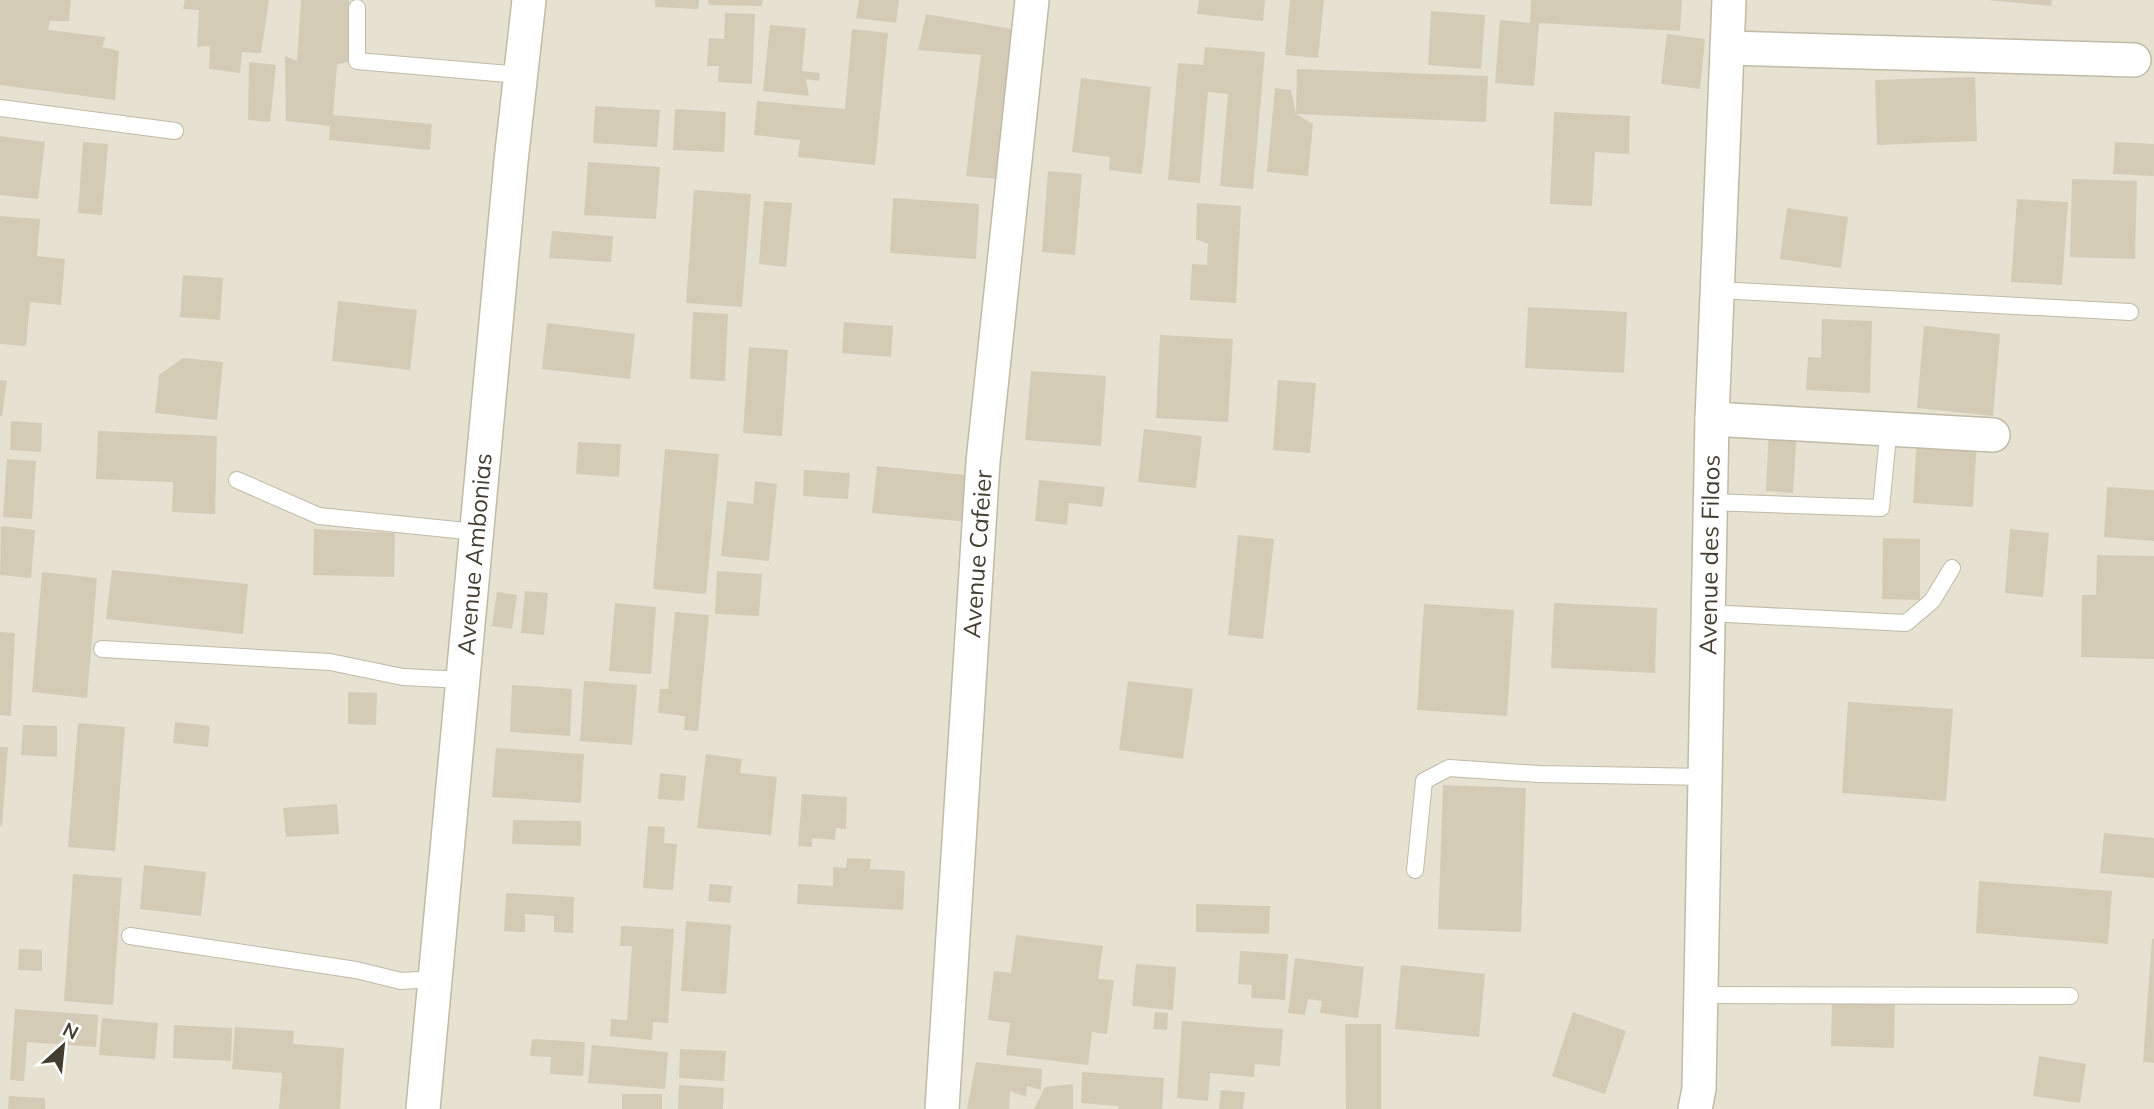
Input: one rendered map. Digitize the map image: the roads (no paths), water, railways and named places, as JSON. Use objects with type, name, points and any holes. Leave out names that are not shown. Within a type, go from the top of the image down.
[{"type":"street","name":"Avenue Ambonias","points":[[423,1109],[476,532],[529,0]]},
{"type":"street","name":"Avenue Cafeier","points":[[942,1109],[983,462],[1032,0]]},
{"type":"street","name":"Avenue des Filaos","points":[[1695,1109],[1699,1089],[1712,419],[1729,0]]},
{"type":"street","points":[[1727,48],[2134,60]]},
{"type":"street","points":[[1712,419],[1993,435]]},
{"type":"lane","points":[[357,8],[357,61],[520,75]]},
{"type":"lane","points":[[0,108],[175,131]]},
{"type":"lane","points":[[1717,290],[2130,312]]},
{"type":"lane","points":[[1710,502],[1881,508],[1887,446]]},
{"type":"lane","points":[[237,480],[319,516],[476,532]]},
{"type":"lane","points":[[1708,613],[1906,623],[1932,601],[1952,569]]},
{"type":"lane","points":[[102,649],[330,662],[403,677],[463,680]]},
{"type":"lane","points":[[1415,870],[1424,781],[1449,768],[1538,774],[1706,777]]},
{"type":"lane","points":[[130,936],[356,970],[401,981],[435,979]]},
{"type":"lane","points":[[1701,995],[2070,996]]}]
